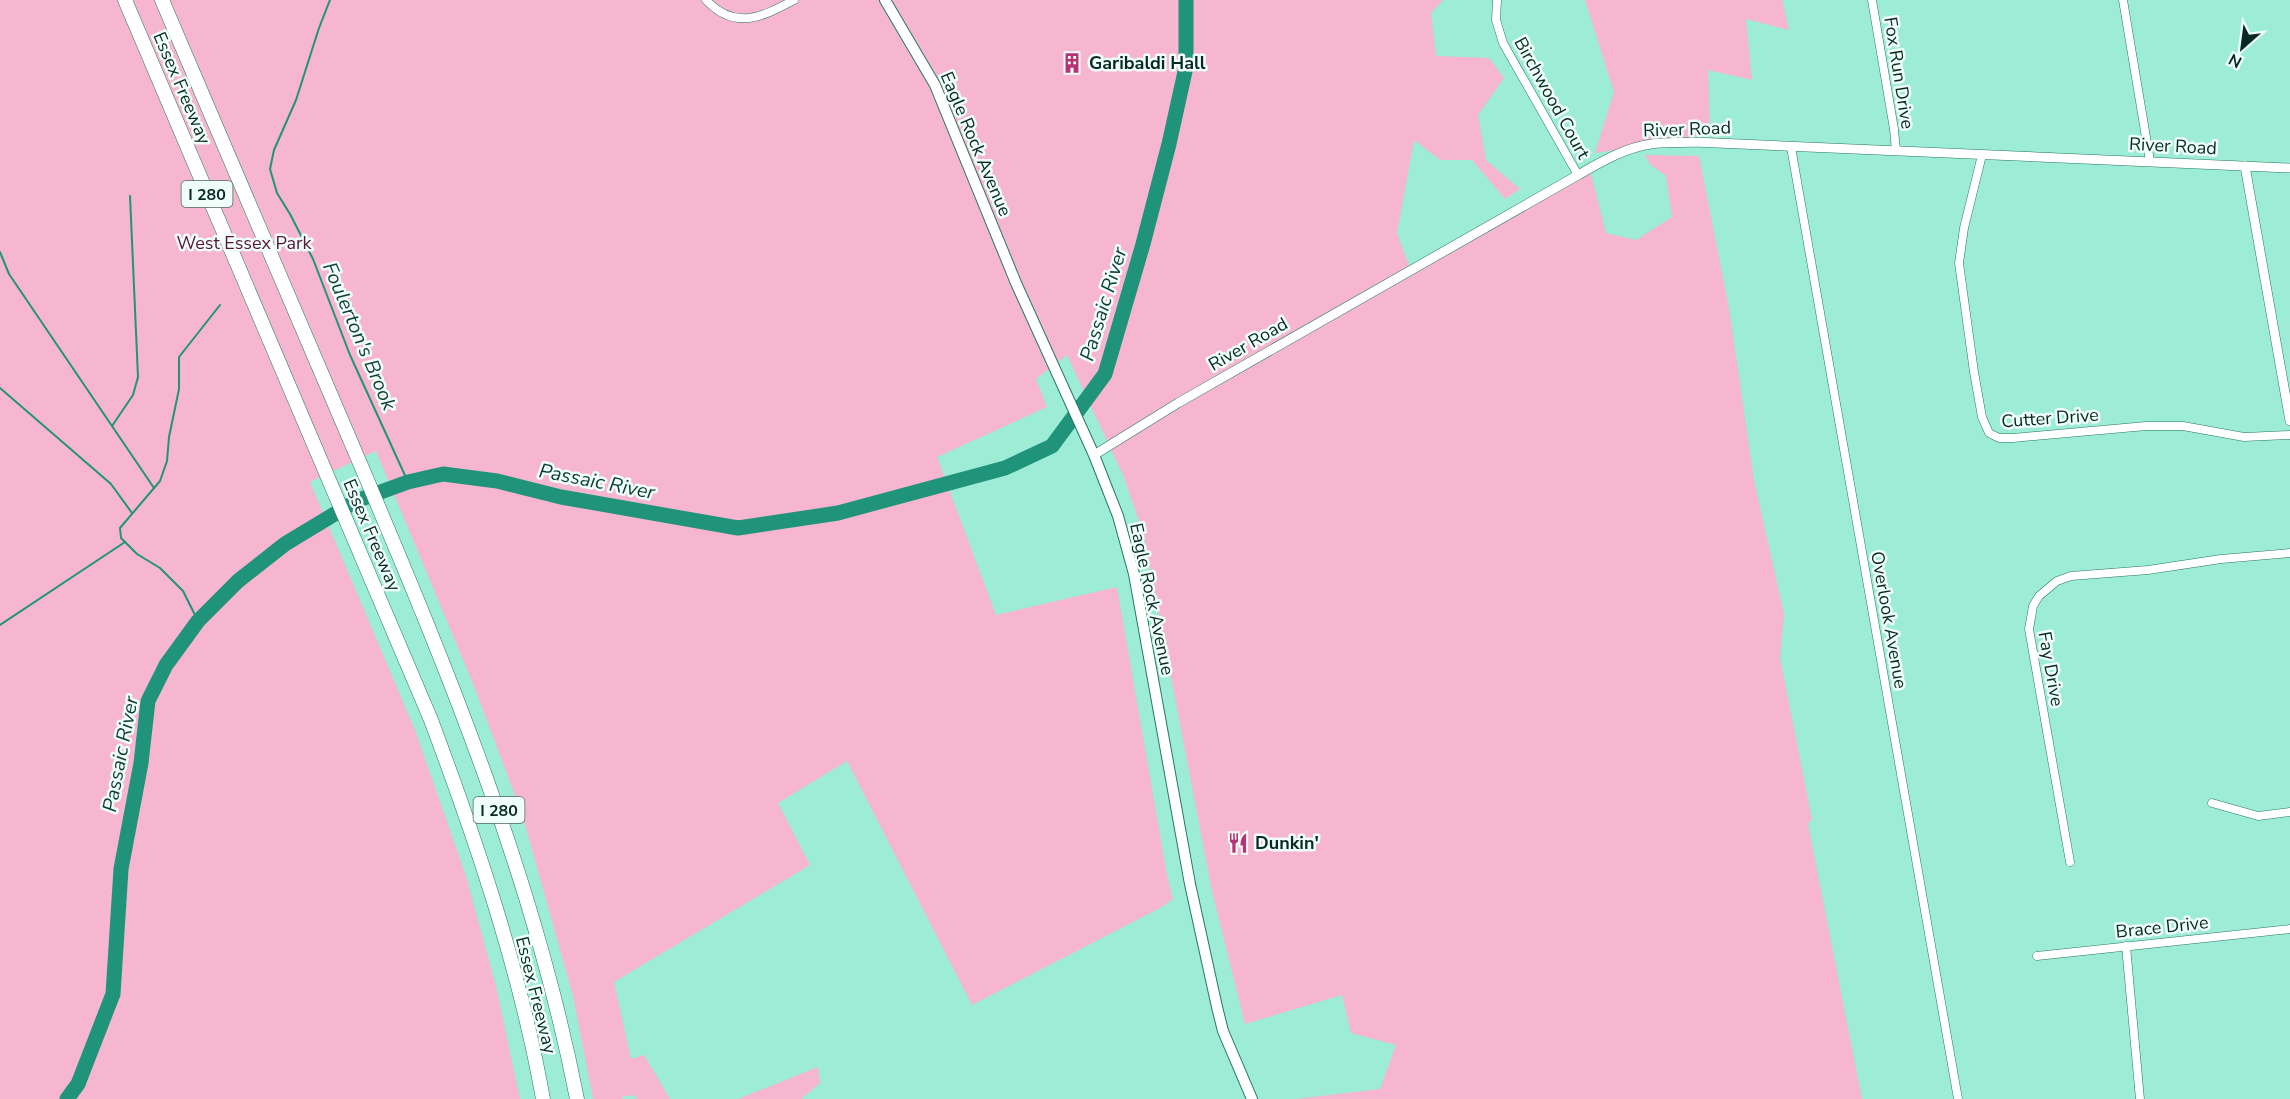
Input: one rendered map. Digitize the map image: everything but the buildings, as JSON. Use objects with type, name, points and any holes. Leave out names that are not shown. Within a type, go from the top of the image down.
[{"type":"highway","name":"Essex Freeway","points":[[125,0],[408,662],[463,805],[514,975],[543,1099]]},
{"type":"highway","name":"Essex Freeway","points":[[162,0],[325,378],[456,694],[503,824],[540,945],[577,1099]]},
{"type":"main road","name":"Eagle Rock Avenue","points":[[885,0],[935,85],[1016,283],[1094,454],[1118,516],[1134,574],[1190,884],[1217,1007],[1223,1031],[1252,1099]]},
{"type":"street","points":[[706,0],[729,16],[750,19],[764,15],[794,0]]},
{"type":"street","name":"Birchwood Court","points":[[1497,0],[1496,20],[1503,43],[1578,175]]},
{"type":"street","name":"Fox Run Drive","points":[[1872,0],[1896,152]]},
{"type":"street","points":[[2123,0],[2150,161]]},
{"type":"street","name":"River Road","points":[[1094,454],[1188,397],[1578,175],[1623,152],[1654,143],[1694,142],[2290,168]]},
{"type":"street","name":"Overlook Avenue","points":[[1791,147],[1958,1099]]},
{"type":"street","name":"Cutter Drive","points":[[1982,155],[1962,236],[1959,262],[1974,372],[1982,417],[1989,433],[1999,438],[2013,438],[2146,426],[2183,426],[2244,437],[2290,435]]},
{"type":"street","points":[[2246,166],[2290,421]]},
{"type":"street","name":"Fay Drive","points":[[2070,862],[2029,629],[2030,617],[2039,596],[2057,581],[2071,576],[2148,570],[2221,559],[2290,553]]},
{"type":"street","points":[[2212,803],[2258,816],[2290,812]]},
{"type":"street","name":"Brace Drive","points":[[2037,956],[2290,929]]},
{"type":"street","points":[[2126,946],[2140,1099]]},
{"type":"green space","name":"West Essex Park","points":[[0,0],[1443,0],[1431,13],[1436,56],[1489,58],[1504,78],[1478,115],[1486,160],[1520,189],[1505,199],[1472,160],[1440,160],[1414,140],[1397,233],[1410,268],[1589,166],[1606,233],[1636,240],[1672,217],[1666,176],[1650,164],[1645,155],[1699,156],[1729,308],[1754,480],[1784,614],[1780,658],[1812,819],[1808,824],[1862,1099],[1296,1099],[1380,1089],[1396,1045],[1351,1033],[1342,995],[1245,1024],[1212,891],[1144,536],[1124,477],[1067,355],[1036,379],[1047,407],[937,457],[996,615],[1117,587],[1173,899],[1162,907],[972,1005],[847,761],[778,803],[810,865],[614,982],[631,1059],[644,1055],[670,1099],[637,1099],[634,1095],[622,1097],[622,1099],[593,1099],[573,996],[522,814],[474,686],[376,451],[310,482],[415,730],[466,876],[496,986],[520,1099],[0,1099]]},
{"type":"green space","points":[[1585,0],[1782,0],[1789,30],[1746,19],[1752,80],[1708,70],[1710,131],[1693,137],[1694,142],[1595,153],[1614,92]]},
{"type":"green space","points":[[818,1067],[820,1083],[801,1099],[738,1099]]},
{"type":"waterway","name":"Foulerton's Brook","points":[[330,0],[296,100],[274,150],[270,169],[277,193],[313,259],[350,355],[408,482]]},
{"type":"waterway","name":"Passaic River","points":[[67,1099],[78,1084],[113,994],[121,869],[141,763],[148,701],[166,665],[198,621],[238,581],[285,544],[356,501],[408,482],[443,474],[497,481],[561,497],[738,528],[838,513],[1005,468],[1052,446],[1105,374],[1143,244],[1186,67],[1186,0]]},
{"type":"waterway","points":[[112,426],[133,395],[138,377],[130,196]]},
{"type":"waterway","points":[[0,252],[9,274],[154,488]]},
{"type":"waterway","points":[[198,621],[183,591],[160,568],[137,554],[121,538],[120,528],[160,481],[167,461],[169,437],[179,389],[179,357],[220,305]]},
{"type":"waterway","points":[[0,388],[111,484],[132,513]]},
{"type":"waterway","points":[[0,625],[125,542]]},
{"type":"place","name":"Garibaldi Hall","points":[[1072,63]]},
{"type":"place","name":"Dunkin'","points":[[1238,843]]}]
